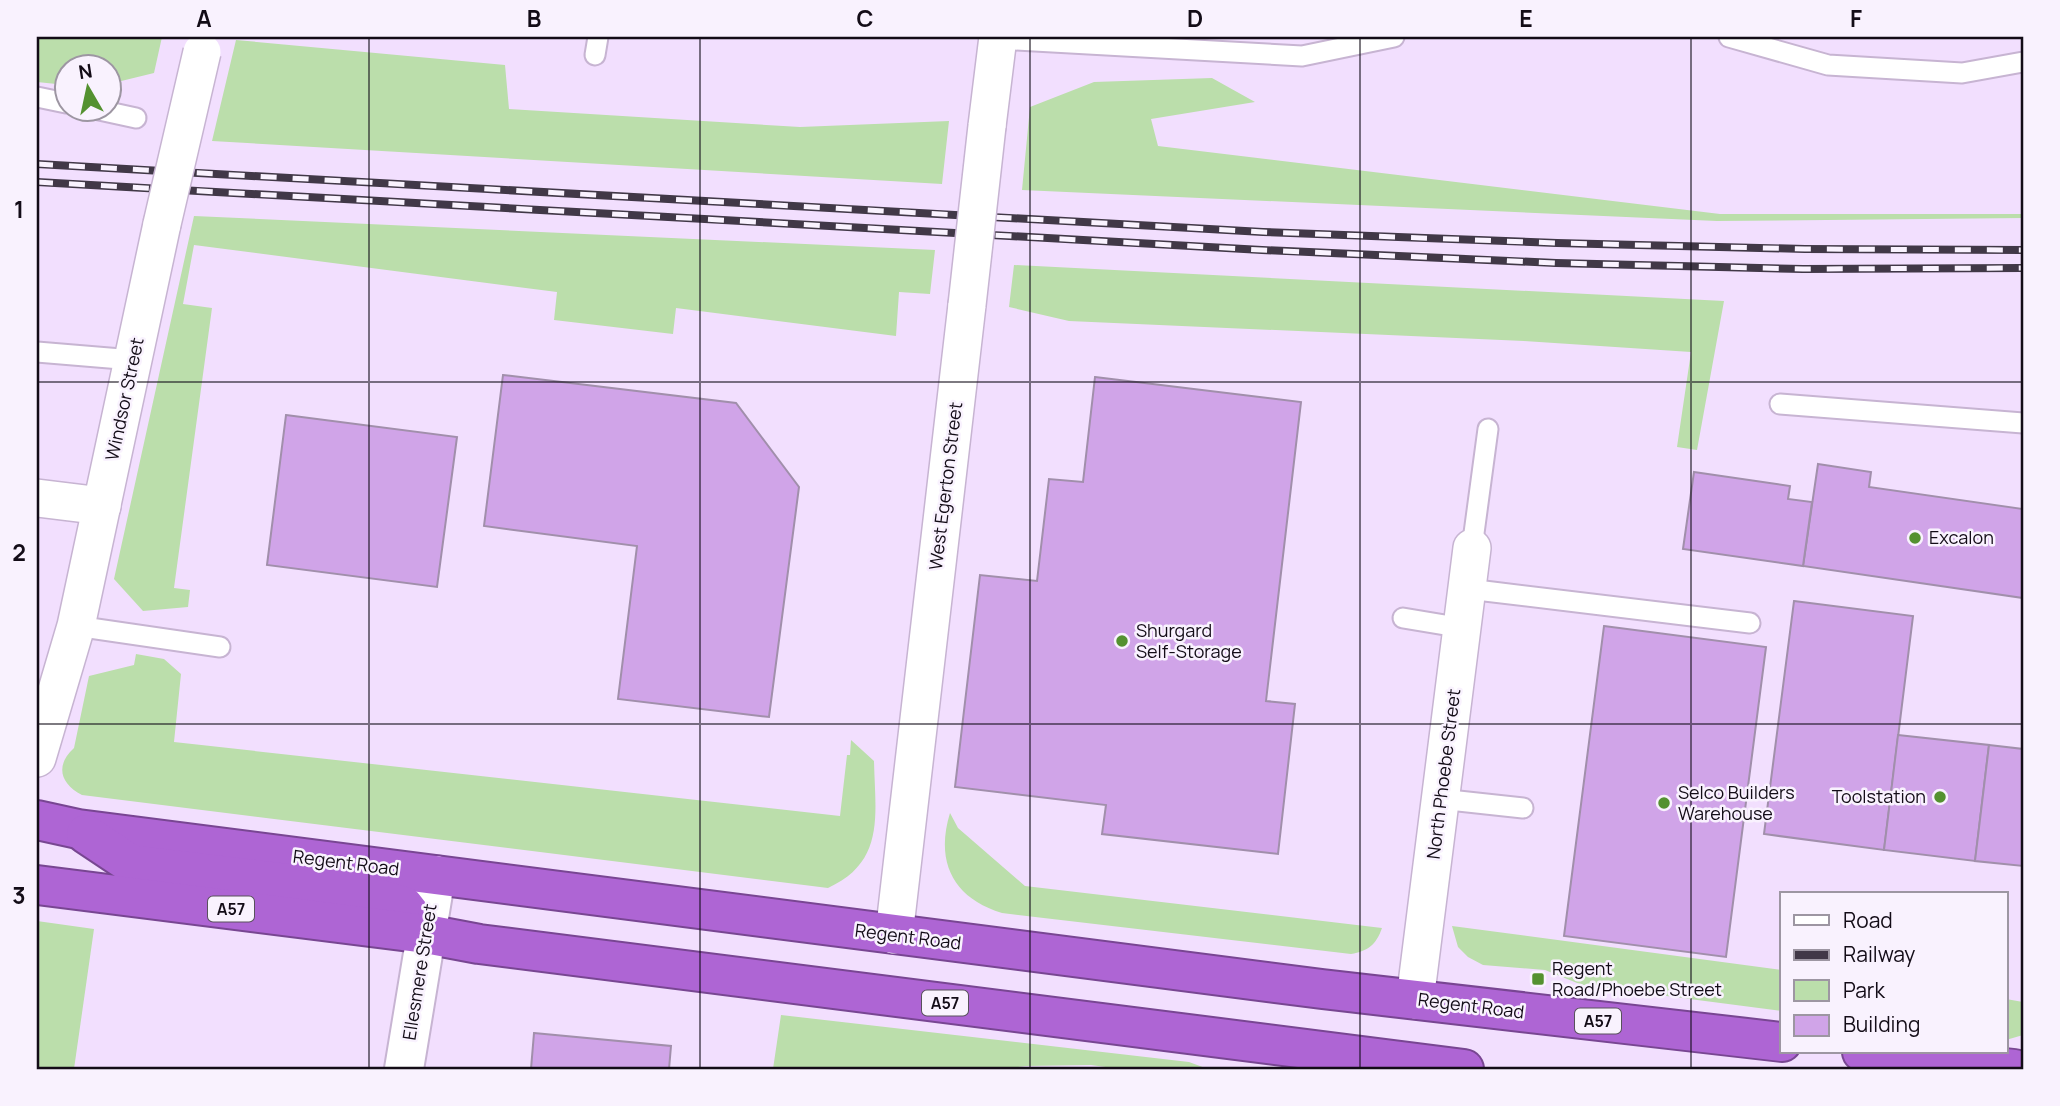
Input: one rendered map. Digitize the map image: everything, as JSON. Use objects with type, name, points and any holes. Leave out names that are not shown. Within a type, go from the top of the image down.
[{"type":"highway","name":"Regent Road","points":[[37,820],[78,828],[894,935],[1415,1000],[1780,1042]]},
{"type":"highway","name":"A57","points":[[78,828],[131,864],[354,891],[404,906],[426,934]]},
{"type":"highway","name":"A57","points":[[37,885],[1464,1069]]},
{"type":"highway","points":[[1881,1054],[2014,1069]]},
{"type":"street","name":"West Egerton Street","points":[[894,935],[997,38]]},
{"type":"street","name":"Windsor Street","points":[[37,758],[76,626],[162,224],[204,44]]},
{"type":"street","points":[[37,498],[102,506]]},
{"type":"street","name":"North Phoebe Street","points":[[1415,1000],[1472,548]]},
{"type":"street","name":"Ellesmere Street","points":[[404,1069],[436,875]]},
{"type":"lane","points":[[997,38],[1302,56],[1394,37]]},
{"type":"lane","points":[[1729,37],[1828,65],[1962,73],[2023,62]]},
{"type":"lane","points":[[122,115],[136,118]]},
{"type":"lane","points":[[37,352],[133,360]]},
{"type":"lane","points":[[1780,404],[2023,423]]},
{"type":"lane","points":[[1472,548],[1488,429]]},
{"type":"lane","points":[[1468,589],[1750,623]]},
{"type":"lane","points":[[1402,618],[1463,628]]},
{"type":"lane","points":[[76,626],[220,647]]},
{"type":"lane","points":[[1440,799],[1523,808]]},
{"type":"green space","points":[[37,37],[162,37],[154,73],[122,81],[122,52],[52,52],[52,84],[37,82]]},
{"type":"green space","points":[[236,40],[505,65],[509,109],[800,127],[949,121],[942,184],[212,141]]},
{"type":"green space","points":[[1212,78],[1255,102],[1151,119],[1158,146],[1720,214],[2023,214],[2023,218],[1717,221],[1022,190],[1030,107],[1094,82]]},
{"type":"green space","points":[[194,216],[935,250],[930,294],[899,292],[896,336],[676,308],[673,334],[554,320],[557,292],[194,245],[183,304],[212,308],[174,588],[190,590],[188,607],[143,611],[114,579]]},
{"type":"green space","points":[[1014,265],[1724,301],[1697,450],[1677,447],[1691,352],[1524,341],[1069,321],[1009,307]]},
{"type":"green space","points":[[136,654],[164,659],[181,674],[174,742],[840,816],[851,740],[874,761],[873,834],[860,864],[847,877],[828,888],[82,795],[65,780],[62,767],[74,748],[89,676],[134,665]]},
{"type":"green space","points":[[950,813],[958,828],[1025,886],[1382,928],[1371,946],[1351,954],[1002,913],[971,898],[952,876],[945,847]]},
{"type":"green space","points":[[37,921],[94,929],[74,1069],[37,1069]]},
{"type":"green space","points":[[1452,926],[1780,970],[1780,1011],[1582,985],[1545,970],[1483,965],[1468,957],[1458,947]]},
{"type":"green space","points":[[2008,999],[2023,1002],[2023,1035],[2008,1039]]},
{"type":"green space","points":[[781,1015],[1189,1062],[1208,1069],[1120,1069],[1091,1065],[1003,1069],[773,1069]]},
{"type":"building","points":[[503,375],[736,403],[799,487],[769,717],[618,699],[637,546],[484,526]]},
{"type":"building","name":"Shurgard Self-Storage","points":[[1095,377],[1301,402],[1266,701],[1295,704],[1278,854],[1102,834],[1106,805],[955,787],[980,575],[1037,581],[1049,479],[1083,482]]},
{"type":"building","points":[[286,415],[457,437],[437,587],[267,565]]},
{"type":"building","name":"Excalon","points":[[1818,464],[1871,472],[1869,487],[2023,509],[2023,598],[1803,566]]},
{"type":"building","points":[[1694,472],[1790,486],[1788,499],[1812,502],[1803,566],[1683,549]]},
{"type":"building","points":[[1794,601],[1913,616],[1884,850],[1764,834]]},
{"type":"building","name":"Selco Builders Warehouse","points":[[1604,626],[1766,647],[1726,957],[1564,936]]},
{"type":"building","points":[[1898,735],[1989,745],[1975,861],[1884,850]]},
{"type":"building","points":[[1989,745],[2023,749],[2023,866],[1975,861]]},
{"type":"building","points":[[534,1033],[671,1046],[669,1069],[531,1069]]},
{"type":"railway","points":[[37,164],[1263,232],[1805,249],[2023,250]]},
{"type":"railway","points":[[37,182],[1262,250],[1556,263],[1803,269],[2023,268]]},
{"type":"place","name":"Excalon","points":[[1915,538]]},
{"type":"place","name":"Shurgard Self-Storage","points":[[1122,641]]},
{"type":"place","name":"Toolstation","points":[[1940,797]]},
{"type":"place","name":"Selco Builders Warehouse","points":[[1664,803]]},
{"type":"place","name":"Regent Road/Phoebe Street","points":[[1538,979]]}]
